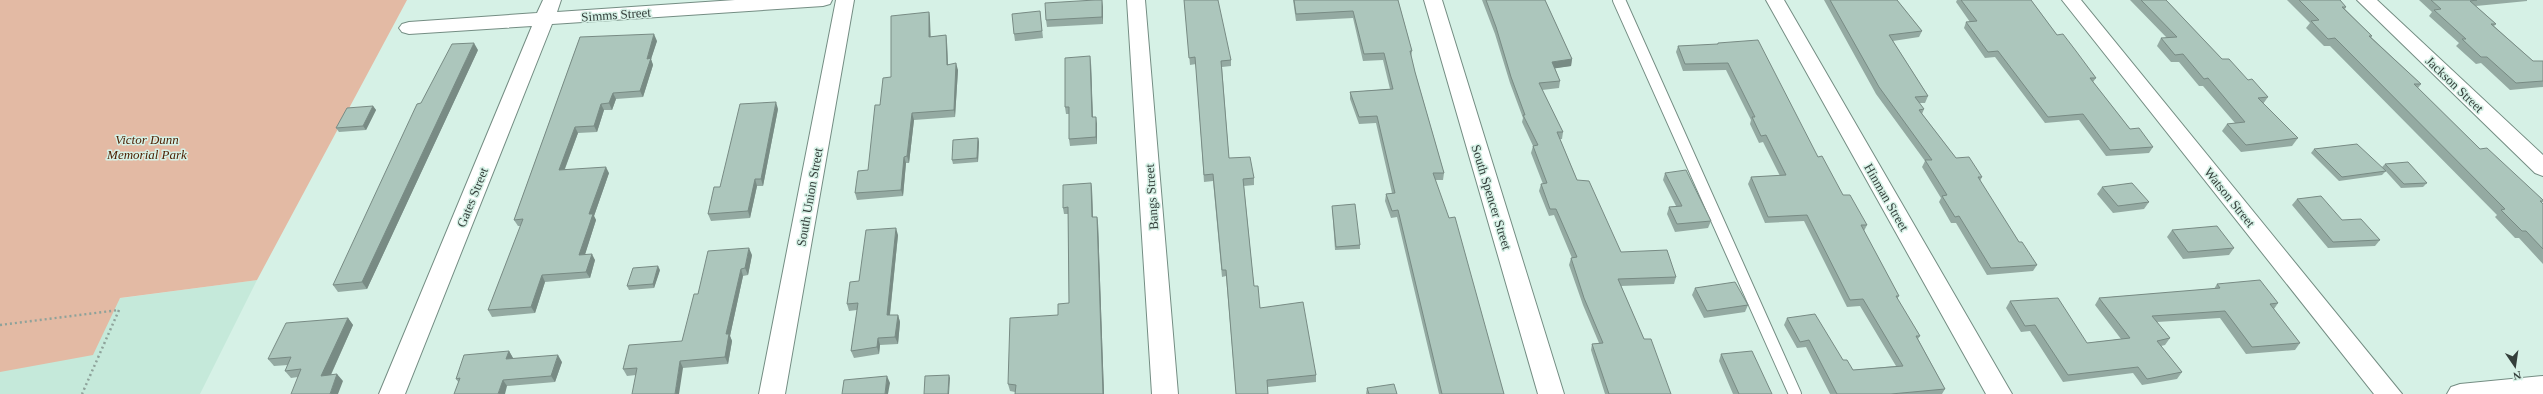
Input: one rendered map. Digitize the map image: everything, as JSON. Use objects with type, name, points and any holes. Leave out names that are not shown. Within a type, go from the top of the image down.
[{"type":"street","name":"Simms Street","points":[[408,28],[548,10],[823,0]]},
{"type":"street","name":"South Union Street","points":[[772,394],[845,0]]},
{"type":"street","name":"Bangs Street","points":[[1136,0],[1165,394]]},
{"type":"street","name":"South Spencer Street","points":[[1433,0],[1551,394]]},
{"type":"street","name":"Hinman Street","points":[[1775,0],[1999,394]]},
{"type":"street","name":"Watson Street","points":[[2071,0],[2389,394]]},
{"type":"street","name":"Jackson Street","points":[[2366,0],[2543,168]]},
{"type":"street","name":"Gates Street","points":[[392,394],[548,10]]},
{"type":"street","points":[[2460,394],[2543,386]]},
{"type":"lane","points":[[1619,0],[1796,394]]},
{"type":"path","points":[[0,325],[119,310],[82,394]]},
{"type":"shaded area","points":[[257,280],[200,394],[0,394],[0,314]]},
{"type":"green space","name":"Victor Dunn Memorial Park","points":[[0,0],[407,0],[257,280],[120,298],[93,355],[0,372]]},
{"type":"building","points":[[1102,0],[1102,17],[1046,20],[1045,3]]},
{"type":"building","points":[[1184,0],[1218,0],[1231,60],[1221,61],[1229,158],[1250,157],[1254,178],[1243,179],[1254,286],[1258,286],[1260,308],[1303,302],[1316,375],[1267,380],[1268,394],[1236,394],[1226,270],[1222,270],[1213,174],[1204,175],[1195,57],[1189,58]]},
{"type":"building","points":[[1294,0],[1398,0],[1412,51],[1410,51],[1415,72],[1444,173],[1433,173],[1449,218],[1455,217],[1504,394],[1442,394],[1398,210],[1392,211],[1386,194],[1395,193],[1377,116],[1359,117],[1350,92],[1393,89],[1384,53],[1364,54],[1353,11],[1296,14]]},
{"type":"building","points":[[1486,0],[1545,0],[1572,59],[1552,62],[1560,81],[1539,83],[1563,132],[1557,132],[1577,180],[1589,181],[1621,252],[1667,250],[1676,277],[1618,279],[1644,339],[1651,339],[1671,394],[1609,394],[1592,344],[1603,343],[1584,298],[1571,258],[1577,257],[1556,209],[1550,209],[1541,184],[1547,183],[1533,146],[1538,145],[1523,115],[1525,115]]},
{"type":"building","points":[[1830,0],[1897,0],[1922,31],[1889,35],[1928,96],[1915,97],[1924,109],[1919,110],[1956,158],[1969,157],[1982,177],[1978,177],[2019,242],[2022,242],[2037,265],[1991,268],[1959,216],[1955,217],[1942,196],[1947,195],[1925,160],[1932,160],[1879,87]]},
{"type":"building","points":[[1961,0],[2031,0],[2057,35],[2063,34],[2096,78],[2090,78],[2130,129],[2139,128],[2153,147],[2110,150],[2083,114],[2048,117],[1998,51],[1988,52],[1966,22],[1977,21]]},
{"type":"building","points":[[2141,0],[2166,0],[2222,59],[2229,59],[2248,80],[2252,79],[2268,97],[2258,98],[2298,138],[2246,145],[2227,124],[2245,122],[2208,78],[2204,79],[2183,54],[2175,55],[2161,38],[2177,37]]},
{"type":"building","points":[[2299,0],[2340,0],[2346,7],[2342,7],[2372,36],[2369,36],[2421,84],[2414,84],[2480,149],[2487,148],[2543,200],[2540,201],[2543,204],[2543,249],[2526,231],[2522,231],[2501,210],[2505,209],[2335,38],[2328,39],[2311,21],[2319,20]]},
{"type":"building","points":[[2431,0],[2477,0],[2470,1],[2496,24],[2491,24],[2533,61],[2543,61],[2543,81],[2516,83],[2487,57],[2481,57],[2462,39],[2466,39],[2434,10],[2441,9]]},
{"type":"building","points":[[1040,11],[1042,31],[1014,34],[1012,14]]},
{"type":"building","points":[[929,12],[929,37],[946,35],[947,65],[956,63],[954,110],[912,113],[907,156],[904,157],[901,190],[855,193],[858,171],[868,170],[875,105],[880,105],[883,78],[891,77],[891,16]]},
{"type":"building","points":[[654,34],[647,59],[651,58],[640,91],[613,93],[609,103],[601,104],[594,126],[575,127],[559,170],[606,167],[589,214],[593,214],[579,255],[592,254],[586,272],[542,275],[531,307],[488,310],[523,219],[514,220],[580,37]]},
{"type":"building","points":[[1758,40],[1818,157],[1822,156],[1843,195],[1850,195],[1867,225],[1861,225],[1899,296],[1896,296],[1920,336],[1916,336],[1945,389],[1891,394],[1837,394],[1809,340],[1800,342],[1787,318],[1815,314],[1843,360],[1847,360],[1853,370],[1903,366],[1863,299],[1850,300],[1807,215],[1768,217],[1751,177],[1786,175],[1766,135],[1761,136],[1752,117],[1755,117],[1728,63],[1685,64],[1678,46]]},
{"type":"building","points":[[474,43],[362,282],[333,285],[417,104],[421,103],[452,44]]},
{"type":"building","points":[[1090,56],[1092,117],[1096,117],[1096,137],[1069,139],[1069,107],[1065,107],[1065,58]]},
{"type":"building","points":[[776,102],[761,179],[755,179],[748,211],[708,214],[714,187],[720,187],[740,104]]},
{"type":"building","points":[[373,106],[363,126],[336,128],[347,108]]},
{"type":"building","points":[[978,138],[977,158],[952,160],[953,140]]},
{"type":"building","points":[[2357,144],[2386,171],[2342,177],[2314,149]]},
{"type":"building","points":[[2408,162],[2427,183],[2404,184],[2385,164]]},
{"type":"building","points":[[1686,170],[1711,221],[1677,224],[1669,207],[1682,206],[1665,173]]},
{"type":"building","points":[[1091,183],[1092,217],[1097,217],[1103,394],[1015,394],[1016,385],[1008,384],[1010,318],[1058,315],[1058,304],[1069,303],[1068,207],[1063,208],[1063,185]]},
{"type":"building","points":[[2132,183],[2149,202],[2118,206],[2102,187]]},
{"type":"building","points":[[2321,196],[2342,220],[2361,219],[2380,240],[2333,242],[2297,199]]},
{"type":"building","points":[[1355,204],[1360,245],[1336,247],[1332,206]]},
{"type":"building","points":[[2217,226],[2234,248],[2188,252],[2172,230]]},
{"type":"building","points":[[896,228],[887,315],[898,315],[895,337],[878,338],[877,347],[851,351],[858,303],[847,304],[850,282],[859,281],[866,230]]},
{"type":"building","points":[[749,248],[745,268],[741,269],[726,334],[729,334],[725,357],[680,361],[675,394],[632,394],[637,368],[623,369],[629,345],[682,341],[694,294],[698,294],[708,251]]},
{"type":"building","points":[[658,266],[653,284],[627,286],[633,268]]},
{"type":"building","points":[[2260,280],[2278,303],[2270,304],[2300,343],[2252,347],[2225,311],[2152,316],[2170,338],[2157,341],[2182,372],[2147,379],[2138,367],[2068,375],[2035,325],[2025,326],[2010,301],[2058,298],[2087,343],[2130,338],[2099,298],[2220,288],[2217,284]]},
{"type":"building","points":[[1735,282],[1748,305],[1707,311],[1695,288]]},
{"type":"building","points":[[348,318],[321,376],[337,374],[330,394],[291,394],[301,369],[285,371],[291,357],[268,359],[286,323]]},
{"type":"building","points":[[509,351],[506,359],[558,355],[551,376],[503,380],[498,394],[454,394],[460,378],[456,379],[464,355]]},
{"type":"building","points":[[1752,351],[1772,394],[1739,394],[1721,354]]},
{"type":"building","points":[[949,375],[948,394],[924,394],[925,376]]},
{"type":"building","points":[[887,376],[885,394],[842,394],[844,380]]},
{"type":"building","points":[[1394,384],[1397,394],[1369,394],[1367,388]]}]
